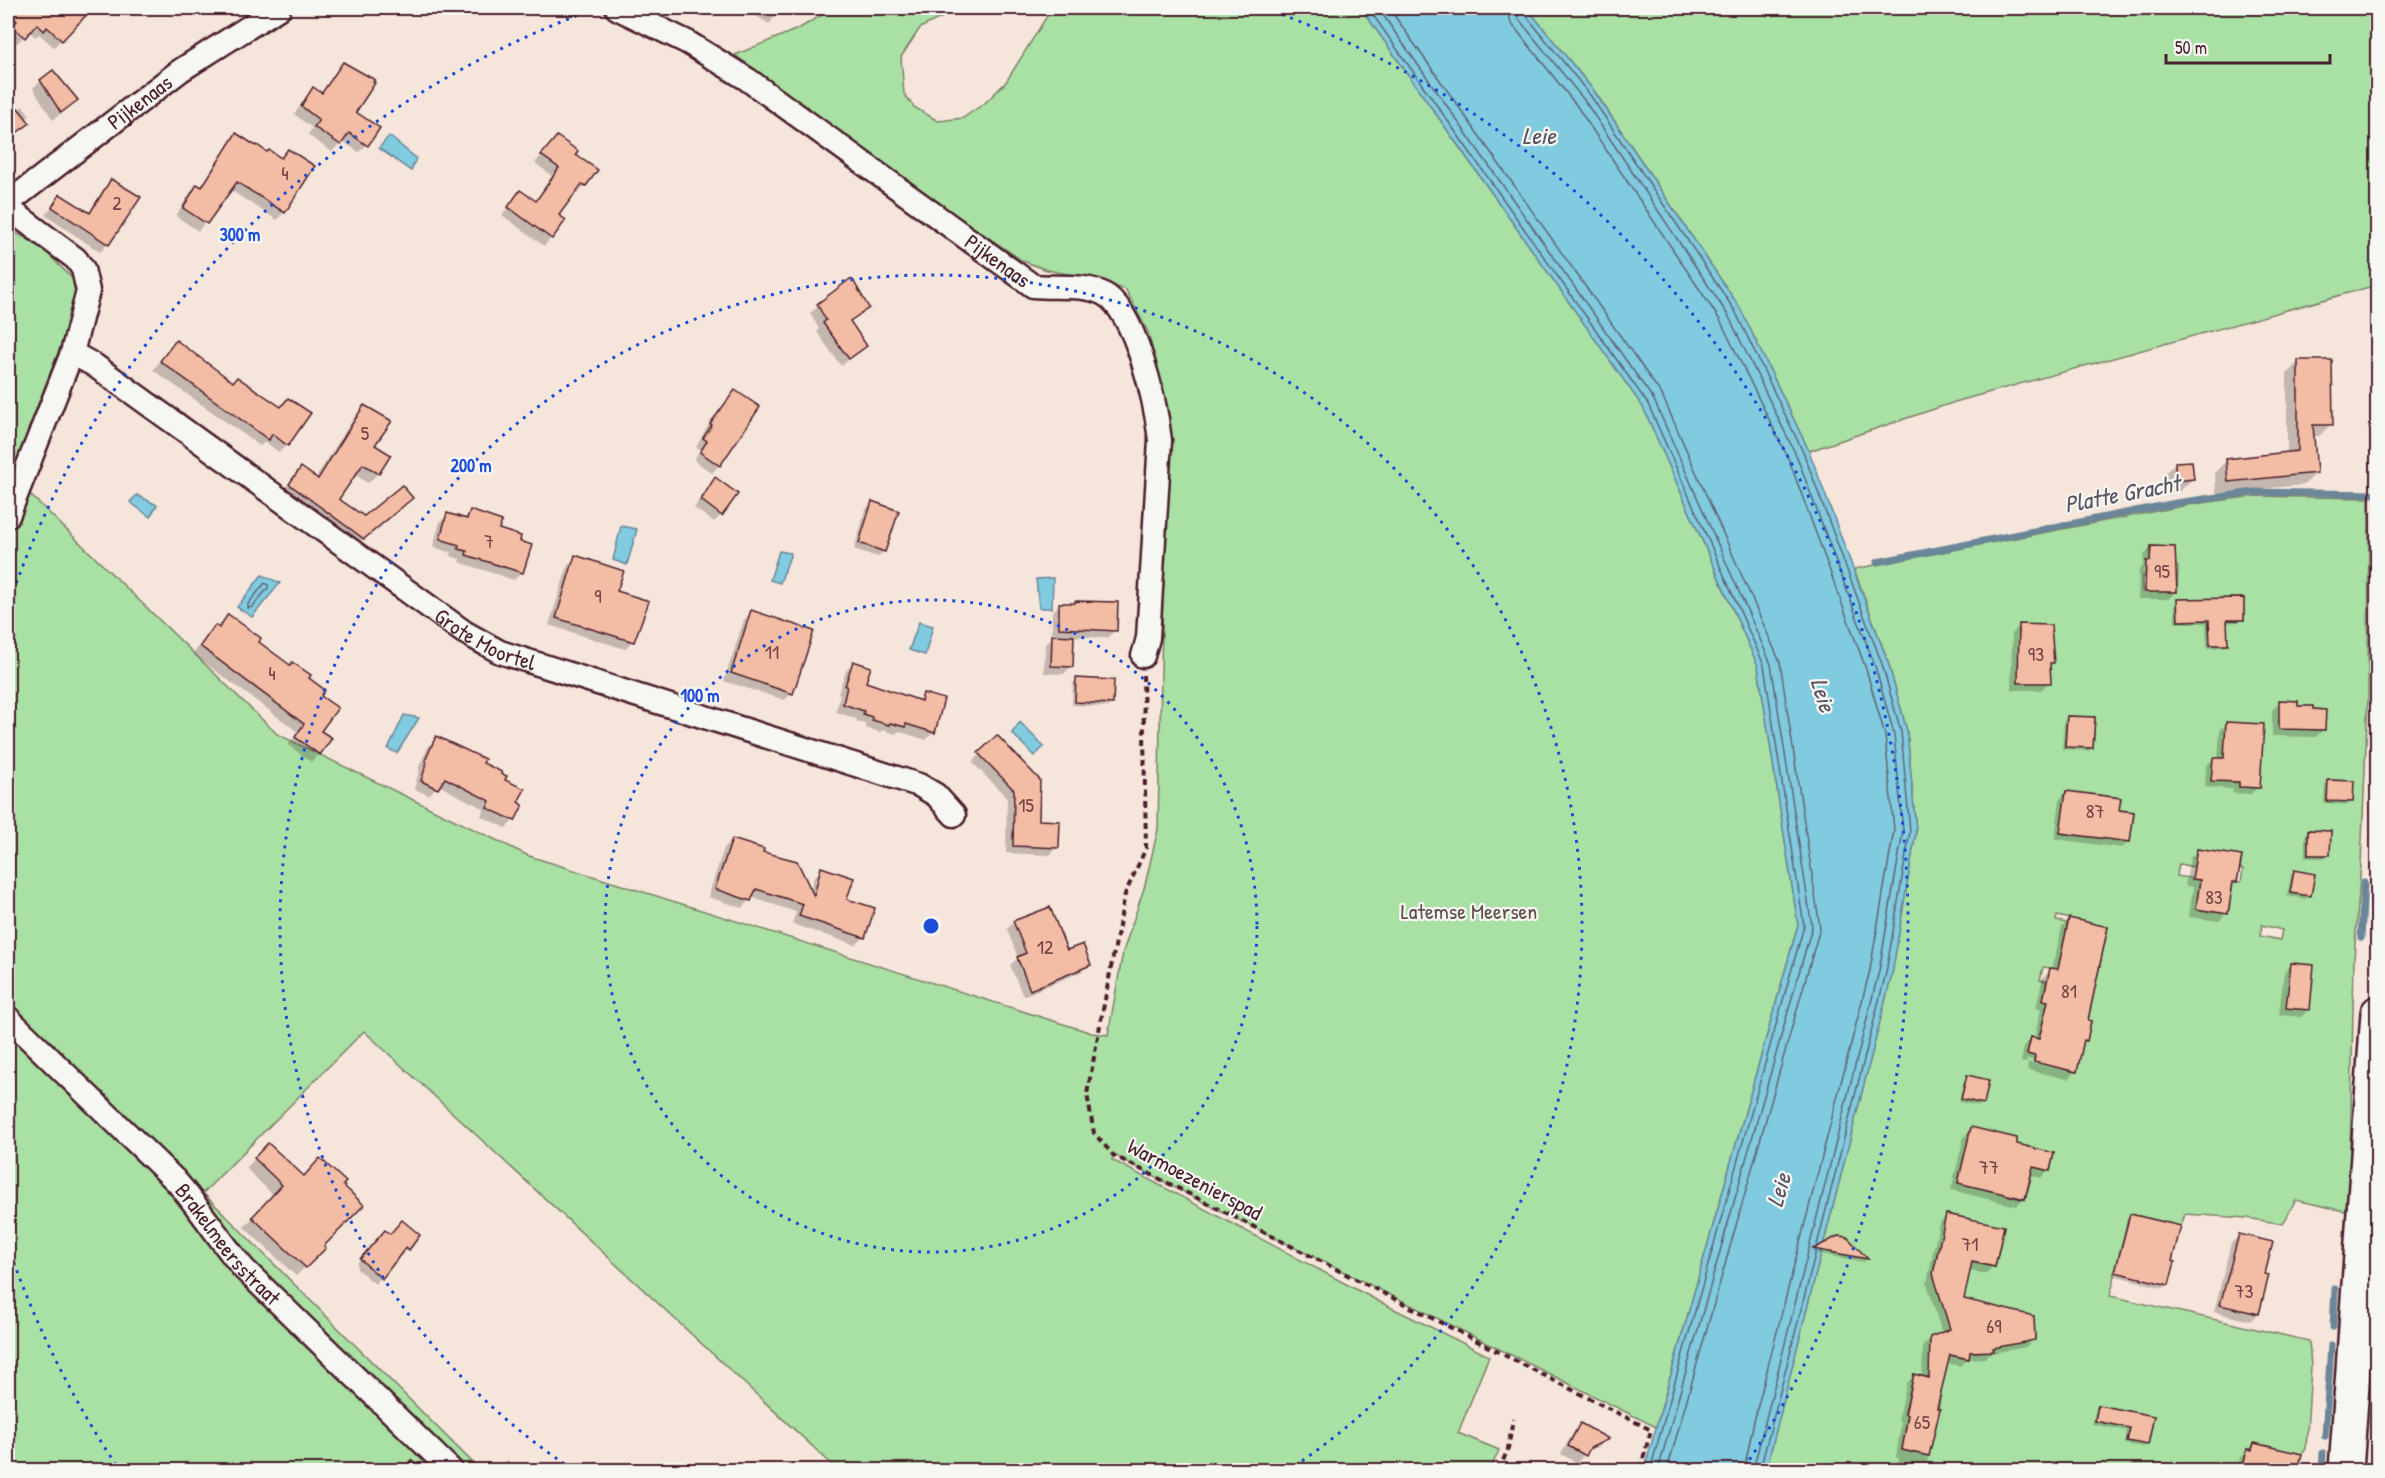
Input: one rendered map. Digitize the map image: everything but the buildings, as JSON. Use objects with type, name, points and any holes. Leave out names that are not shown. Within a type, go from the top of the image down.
[{"type":"main road","points":[[2346,1470],[2378,1013]]},
{"type":"street","name":"Pijkenaas","points":[[8,203],[181,70],[279,8]]},
{"type":"street","name":"Pijkenaas","points":[[617,8],[687,42],[747,79],[1033,286],[1088,289],[1102,292],[1111,298],[1127,322],[1139,350],[1157,416],[1160,440],[1148,638],[1143,656]]},
{"type":"street","points":[[8,208],[76,259],[83,269],[88,291],[72,353],[8,516]]},
{"type":"street","name":"Grote Moortel","points":[[72,353],[94,365],[464,632],[500,652],[919,785],[936,795],[954,815]]},
{"type":"street","name":"Brakelmeersstraat","points":[[8,1018],[175,1180],[244,1269],[451,1470]]},
{"type":"path","name":"Warmoezenierspad","points":[[1143,656],[1146,848],[1125,894],[1087,1094],[1094,1133],[1113,1155],[1651,1430],[1640,1470]]},
{"type":"path","points":[[1499,1470],[1508,1449],[1513,1419]]},
{"type":"green space","name":"Latemse Meersen","points":[[833,8],[958,8],[920,28],[901,57],[904,94],[914,107],[938,121],[963,118],[985,103],[1006,82],[1052,8],[1111,8],[1116,10],[1118,8],[1361,8],[1643,407],[1758,666],[1798,925],[1656,1427],[1205,1203],[1114,1155],[1112,1160],[1380,1302],[1489,1356],[1458,1433],[1499,1450],[1490,1470],[838,1470],[364,1031],[203,1193],[480,1470],[8,1470],[8,228],[41,247],[76,282],[70,322],[37,407],[13,478],[277,734],[529,856],[1092,1033],[1108,1035],[1123,952],[1145,885],[1158,829],[1162,621],[1170,420],[1148,332],[1126,290],[1093,279],[1047,270],[1023,261],[913,186],[735,55],[800,28]]},
{"type":"green space","points":[[1527,8],[2375,8],[2378,46],[2377,285],[1958,401],[1809,451],[1740,308],[1595,92]]},
{"type":"green space","points":[[2254,496],[2369,498],[2368,697],[2361,864],[2354,959],[2349,1212],[2296,1200],[2283,1224],[2247,1218],[2185,1214],[2181,1226],[2130,1214],[2110,1296],[2309,1341],[2311,1367],[2306,1449],[2302,1454],[2254,1443],[2252,1450],[2247,1449],[2242,1470],[1766,1470],[1892,974],[1916,831],[1907,731],[1888,662],[1854,569],[2188,505]],"holes":[[[2151,546],[2175,547],[2175,566],[2178,567],[2177,592],[2142,591],[2142,576],[2146,576]],[[2244,598],[2244,620],[2227,620],[2227,645],[2210,645],[2209,620],[2178,621],[2178,599]],[[2280,701],[2298,701],[2298,706],[2313,706],[2313,709],[2325,710],[2325,730],[2279,728]],[[2067,716],[2095,717],[2093,748],[2065,746]],[[2213,758],[2227,759],[2260,788],[2239,787],[2239,782],[2212,780]],[[2328,780],[2354,781],[2327,801]],[[2066,791],[2120,798],[2119,810],[2134,812],[2130,842],[2060,833]],[[2308,830],[2330,831],[2330,855],[2308,855]],[[2197,849],[2242,856],[2241,882],[2233,882],[2228,914],[2196,909],[2200,880],[2177,876],[2179,864],[2194,867]],[[2057,916],[2108,927],[2088,1020],[2091,1021],[2087,1040],[2084,1040],[2076,1072],[2034,1062],[2035,1056],[2027,1054],[2031,1037],[2039,1039],[2048,1001],[2043,1000],[2047,981],[2040,980],[2043,967],[2058,969],[2068,923],[2056,921]],[[2262,925],[2282,930],[2280,940],[2260,936]],[[1971,1128],[2017,1138],[2017,1144],[2054,1153],[2050,1171],[2018,1163],[2016,1174],[2031,1178],[2025,1200],[2005,1195],[2009,1177],[1996,1174],[1992,1191],[1958,1183]],[[1947,1214],[2004,1227],[1995,1267],[1972,1262],[1934,1269]],[[1838,1236],[1847,1237],[1855,1246],[1853,1256],[1827,1251],[1829,1241]],[[1939,1293],[1968,1300],[1977,1324],[1989,1305],[2034,1316],[2035,1339],[1993,1348],[1993,1351],[1970,1352],[1968,1359],[1930,1350],[1930,1337],[1955,1328]],[[1914,1374],[1943,1381],[1933,1438],[1928,1437],[1924,1455],[1902,1450],[1908,1415],[1905,1413]],[[2098,1405],[2154,1416],[2148,1444],[2128,1441],[2130,1428],[2095,1421]]]},
{"type":"water","name":"Leie","points":[[1361,8],[1527,8],[1594,91],[1740,308],[1809,451],[1888,662],[1907,731],[1916,831],[1892,974],[1766,1470],[1644,1470],[1798,925],[1758,666],[1643,407]]},
{"type":"water","points":[[389,136],[416,158],[411,171],[379,148]]},
{"type":"water","points":[[137,495],[157,505],[150,517],[130,502]]},
{"type":"water","points":[[621,526],[637,529],[627,565],[613,560]]},
{"type":"water","points":[[779,551],[791,553],[780,583],[770,580]]},
{"type":"water","points":[[262,575],[280,583],[252,617],[237,607]]},
{"type":"water","points":[[1053,578],[1052,608],[1039,608],[1036,579]]},
{"type":"water","points":[[919,622],[933,626],[925,655],[909,650]]},
{"type":"water","points":[[404,715],[419,718],[397,753],[388,749]]},
{"type":"water","points":[[1020,722],[1044,747],[1034,756],[1012,733]]},
{"type":"waterway","name":"Platte Gracht","points":[[1877,562],[2176,503],[2254,492],[2378,494]]},
{"type":"waterway","points":[[2361,938],[2364,882]]},
{"type":"waterway","points":[[2333,1327],[2335,1289]]},
{"type":"waterway","points":[[2325,1436],[2331,1345]]},
{"type":"waterway","points":[[2322,1470],[2323,1453]]}]
